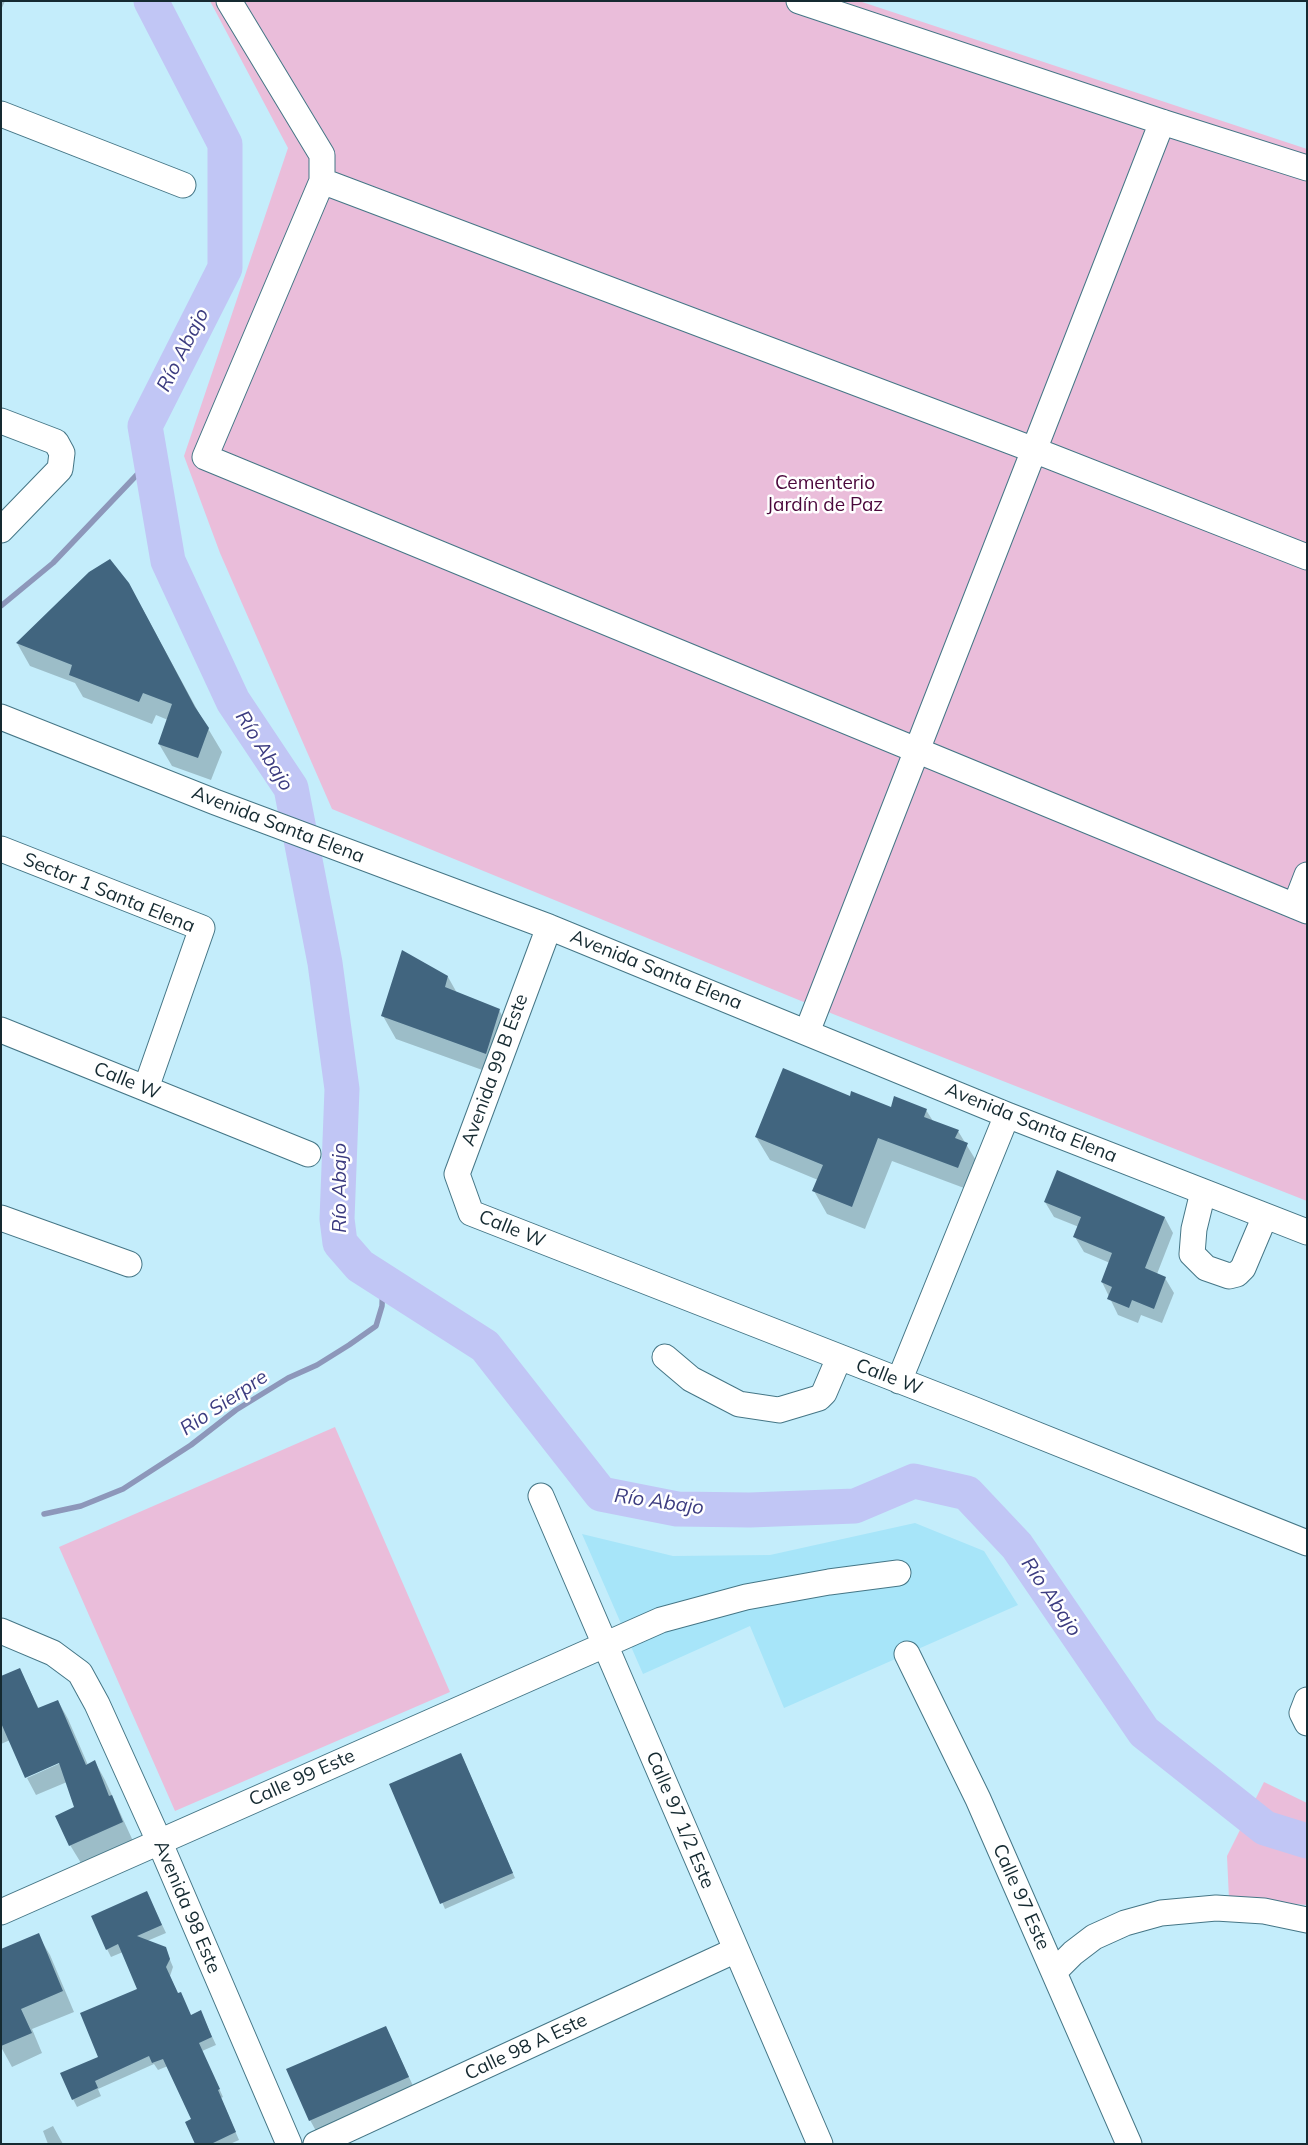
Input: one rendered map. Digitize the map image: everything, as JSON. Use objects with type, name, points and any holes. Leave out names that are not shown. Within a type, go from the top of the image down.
[{"type":"street","points":[[229,1],[322,155],[322,181],[205,457],[1301,908],[1307,875]]},
{"type":"street","points":[[800,1],[1162,122],[1307,168]]},
{"type":"street","points":[[1,114],[183,185]]},
{"type":"street","points":[[807,1032],[1162,122]]},
{"type":"street","points":[[322,181],[1034,450],[1307,557]]},
{"type":"street","points":[[1,421],[56,442],[62,453],[60,469],[1,530]]},
{"type":"street","name":"Avenida Santa Elena","points":[[1,717],[215,802],[549,927],[1007,1115],[1307,1232]]},
{"type":"street","name":"Sector 1 Santa Elena","points":[[1,849],[202,928],[146,1088]]},
{"type":"street","name":"Avenida 99 B Este","points":[[471,1213],[457,1174],[549,927]]},
{"type":"street","name":"Calle W","points":[[1,1030],[308,1154]]},
{"type":"street","points":[[899,1380],[1007,1115]]},
{"type":"street","points":[[1203,1192],[1194,1229],[1192,1254],[1206,1268],[1229,1276],[1237,1274],[1244,1268],[1265,1216]]},
{"type":"street","name":"Calle W","points":[[471,1213],[899,1380],[1307,1543]]},
{"type":"street","points":[[1,1218],[129,1264]]},
{"type":"street","points":[[665,1357],[691,1379],[738,1404],[779,1410],[819,1398],[824,1393],[839,1358]]},
{"type":"street","name":"Calle 97 1/2 Este","points":[[541,1496],[820,2144]]},
{"type":"street","name":"Calle 99 Este","points":[[1,1912],[661,1620],[738,1599],[830,1582],[898,1573]]},
{"type":"street","name":"Avenida 98 Este","points":[[1,1631],[53,1653],[80,1673],[97,1704],[159,1841],[289,2144]]},
{"type":"street","name":"Calle 97 Este","points":[[907,1654],[978,1799],[1130,2144]]},
{"type":"street","points":[[1307,1700],[1302,1713],[1307,1723]]},
{"type":"street","points":[[1054,1972],[1073,1953],[1094,1937],[1125,1922],[1161,1913],[1216,1908],[1264,1910],[1307,1920]]},
{"type":"street","name":"Calle 98 A Este","points":[[316,2144],[736,1950]]},
{"type":"shaded area","points":[[915,1523],[984,1551],[1018,1605],[784,1708],[750,1626],[643,1674],[582,1534],[673,1556],[770,1555]]},
{"type":"green space","name":"Cementerio Jardín de Paz","points":[[210,1],[859,1],[1307,149],[1307,1201],[833,1014],[332,809],[220,553],[184,456],[288,148]]},
{"type":"green space","points":[[335,1427],[450,1692],[175,1811],[59,1547]]},
{"type":"green space","points":[[1264,1782],[1307,1803],[1307,1905],[1229,1899],[1227,1856]]},
{"type":"building","points":[[110,559],[129,583],[195,707],[209,728],[198,758],[158,744],[172,704],[143,693],[139,702],[69,675],[72,665],[16,643],[89,572]]},
{"type":"building","points":[[402,950],[448,976],[445,987],[500,1009],[486,1054],[381,1016]]},
{"type":"building","points":[[783,1068],[850,1096],[851,1091],[891,1107],[894,1096],[927,1109],[924,1117],[959,1130],[955,1138],[968,1143],[958,1168],[878,1138],[852,1207],[812,1191],[823,1165],[755,1137]]},
{"type":"building","points":[[1057,1170],[1165,1217],[1145,1268],[1166,1277],[1154,1309],[1132,1300],[1129,1308],[1107,1299],[1112,1287],[1101,1282],[1112,1253],[1073,1237],[1081,1217],[1044,1202]]},
{"type":"building","points":[[20,1668],[38,1708],[58,1700],[86,1765],[95,1760],[109,1796],[112,1795],[123,1822],[69,1846],[55,1816],[74,1807],[59,1763],[25,1778],[1,1723],[1,1676]]},
{"type":"building","points":[[461,1753],[513,1873],[440,1904],[389,1784]]},
{"type":"building","points":[[147,1891],[162,1925],[137,1936],[166,1947],[170,1959],[166,1967],[178,1993],[181,1992],[191,2015],[201,2010],[212,2037],[199,2043],[220,2089],[218,2090],[236,2132],[211,2144],[195,2144],[185,2122],[191,2119],[163,2059],[152,2063],[149,2056],[95,2081],[98,2088],[72,2100],[60,2073],[98,2057],[80,2013],[137,1989],[118,1944],[106,1950],[91,1916]]},
{"type":"building","points":[[39,1933],[63,1991],[21,2009],[32,2033],[1,2046],[1,1949]]},
{"type":"building","points":[[386,2026],[409,2077],[309,2121],[286,2069]]},
{"type":"waterway","name":"Río Abajo","points":[[151,1],[225,144],[225,268],[145,426],[168,561],[233,701],[291,788],[325,963],[342,1089],[337,1219],[340,1243],[360,1266],[485,1346],[601,1494],[677,1509],[750,1510],[855,1506],[914,1481],[967,1493],[1017,1546],[1144,1732],[1265,1828],[1307,1841]]},
{"type":"waterway","points":[[1,606],[53,563],[151,460]]},
{"type":"waterway","name":"Rio Sierpre","points":[[44,1514],[81,1506],[123,1489],[191,1445],[236,1410],[288,1378],[317,1365],[349,1345],[376,1326],[382,1306],[383,1280]]}]
